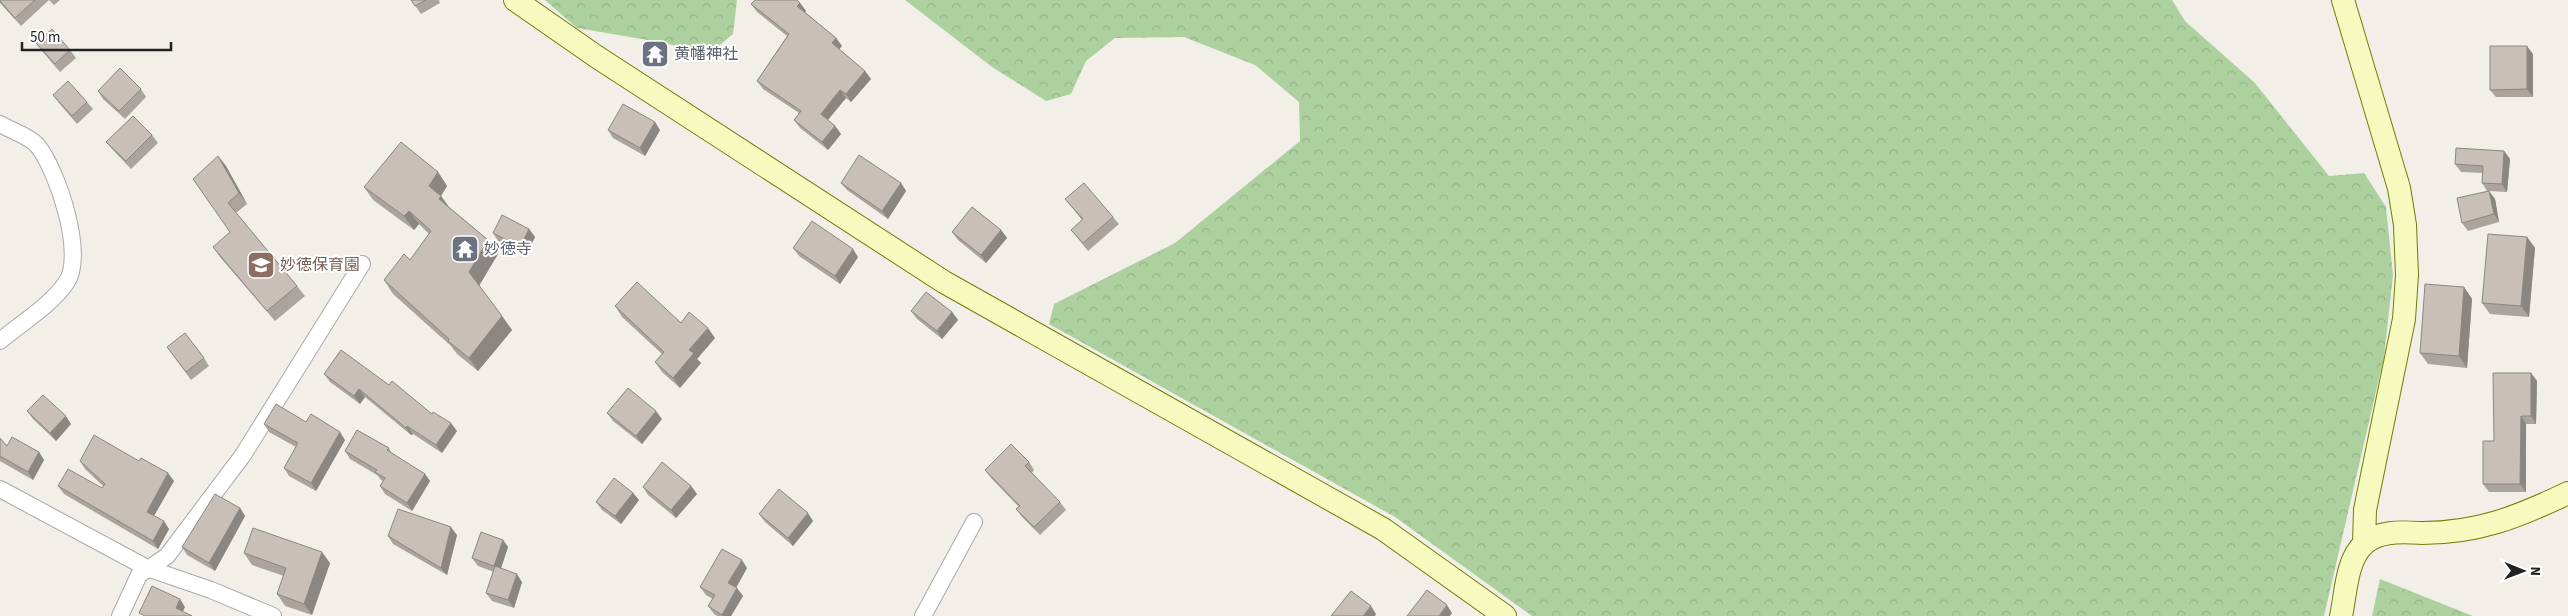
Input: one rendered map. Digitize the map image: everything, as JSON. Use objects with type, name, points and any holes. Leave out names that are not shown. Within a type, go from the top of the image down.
[{"type":"street","points":[[515,0],[596,58],[944,282],[1383,529],[1505,616]]},
{"type":"street","points":[[2341,616],[2351,566],[2364,543],[2366,510],[2404,319],[2406,258],[2405,225],[2399,188],[2343,0]]},
{"type":"street","points":[[0,124],[36,144],[52,172],[72,235],[72,265],[67,282],[22,326],[0,341]]},
{"type":"street","points":[[120,616],[138,575],[167,556],[243,455],[362,264]]},
{"type":"street","points":[[0,489],[147,568],[211,590],[273,616]]},
{"type":"street","points":[[2364,543],[2394,532],[2449,533],[2483,527],[2519,516],[2568,493]]},
{"type":"street","points":[[923,616],[974,522]]},
{"type":"green space","points":[[545,0],[737,0],[733,34],[708,55],[665,43],[577,28]]},
{"type":"green space","points":[[905,0],[2172,0],[2185,21],[2255,83],[2329,176],[2364,173],[2386,207],[2393,275],[2384,357],[2324,616],[1532,616],[1395,517],[1049,324],[1054,304],[1175,243],[1300,141],[1299,102],[1255,65],[1184,37],[1115,38],[1086,61],[1071,94],[1046,101],[992,67]]},
{"type":"green space","points":[[2380,579],[2473,616],[2372,616]]},
{"type":"building","points":[[0,0],[35,0],[15,18]]},
{"type":"building","points":[[411,0],[426,0],[415,6]]},
{"type":"building","points":[[755,0],[797,0],[800,3],[797,6],[836,38],[832,43],[865,71],[846,94],[840,90],[821,114],[835,126],[822,142],[794,120],[801,111],[757,81],[789,34],[751,4]]},
{"type":"building","points":[[52,29],[70,50],[55,64],[36,43]]},
{"type":"building","points":[[2490,46],[2527,46],[2527,89],[2490,90]]},
{"type":"building","points":[[120,68],[141,89],[119,111],[98,91]]},
{"type":"building","points":[[68,81],[87,102],[72,116],[53,95]]},
{"type":"building","points":[[623,104],[655,122],[640,148],[608,130]]},
{"type":"building","points":[[133,116],[152,135],[126,161],[106,142]]},
{"type":"building","name":"妙徳寺","points":[[401,142],[438,172],[429,186],[441,196],[439,199],[488,240],[469,272],[502,316],[469,358],[448,341],[449,339],[384,280],[404,254],[410,260],[431,231],[409,211],[404,216],[364,187]]},
{"type":"building","points":[[2456,148],[2504,151],[2502,184],[2482,183],[2483,166],[2455,164]]},
{"type":"building","points":[[859,155],[901,183],[882,211],[841,183]]},
{"type":"building","points":[[218,156],[239,193],[228,203],[297,286],[267,311],[213,247],[230,232],[193,179]]},
{"type":"building","points":[[1084,183],[1113,217],[1083,243],[1071,230],[1083,219],[1065,199]]},
{"type":"building","points":[[2489,191],[2494,214],[2462,223],[2457,198]]},
{"type":"building","points":[[972,207],[1001,230],[981,255],[952,232]]},
{"type":"building","points":[[502,215],[529,229],[520,247],[493,233]]},
{"type":"building","points":[[812,221],[853,249],[835,276],[793,248]]},
{"type":"building","points":[[2488,234],[2527,237],[2521,306],[2482,303]]},
{"type":"building","points":[[637,282],[681,323],[689,312],[708,328],[689,350],[694,353],[673,378],[655,362],[664,352],[615,306]]},
{"type":"building","points":[[2425,284],[2464,287],[2459,356],[2420,353]]},
{"type":"building","points":[[926,292],[952,312],[937,331],[911,311]]},
{"type":"building","points":[[185,333],[204,358],[186,372],[167,347]]},
{"type":"building","points":[[341,350],[389,385],[392,381],[432,414],[433,412],[451,423],[436,445],[407,426],[406,428],[359,389],[354,396],[324,374]]},
{"type":"building","points":[[2493,373],[2531,373],[2531,416],[2521,416],[2520,484],[2483,484],[2483,441],[2494,441]]},
{"type":"building","points":[[628,388],[656,411],[636,436],[607,413]]},
{"type":"building","points":[[43,395],[66,416],[50,433],[27,411]]},
{"type":"building","points":[[276,404],[306,422],[311,414],[340,432],[311,483],[284,468],[298,443],[264,424]]},
{"type":"building","points":[[357,430],[389,448],[387,450],[425,474],[407,503],[380,486],[385,478],[375,472],[377,470],[345,451]]},
{"type":"building","points":[[94,435],[139,461],[141,458],[168,473],[147,512],[164,521],[153,541],[58,486],[68,469],[102,488],[105,484],[80,461]]},
{"type":"building","points":[[12,437],[39,452],[28,472],[0,456],[0,438],[7,446]]},
{"type":"building","points":[[1011,444],[1029,462],[1025,466],[1060,502],[1034,527],[1016,509],[1020,506],[985,470]]},
{"type":"building","points":[[662,462],[691,486],[671,510],[643,487]]},
{"type":"building","points":[[614,478],[633,493],[615,516],[596,502]]},
{"type":"building","points":[[779,489],[808,513],[788,538],[759,514]]},
{"type":"building","points":[[215,494],[240,508],[209,563],[182,547]]},
{"type":"building","points":[[398,509],[451,527],[441,568],[388,536]]},
{"type":"building","points":[[253,528],[322,552],[304,604],[277,594],[286,568],[244,553]]},
{"type":"building","points":[[481,532],[503,540],[494,566],[472,558]]},
{"type":"building","points":[[722,549],[742,560],[728,583],[737,588],[722,615],[708,606],[715,595],[700,587]]},
{"type":"building","points":[[495,566],[517,574],[508,600],[486,593]]},
{"type":"building","points":[[152,586],[180,599],[176,608],[192,616],[145,616],[139,613]]},
{"type":"building","points":[[1427,590],[1447,605],[1439,616],[1407,616]]},
{"type":"building","points":[[1351,591],[1371,606],[1363,616],[1331,616]]},
{"type":"place","name":"黄幡神社","points":[[655,54]]},
{"type":"place","name":"妙徳寺","points":[[465,249]]},
{"type":"place","name":"妙徳保育園","points":[[261,265]]}]
